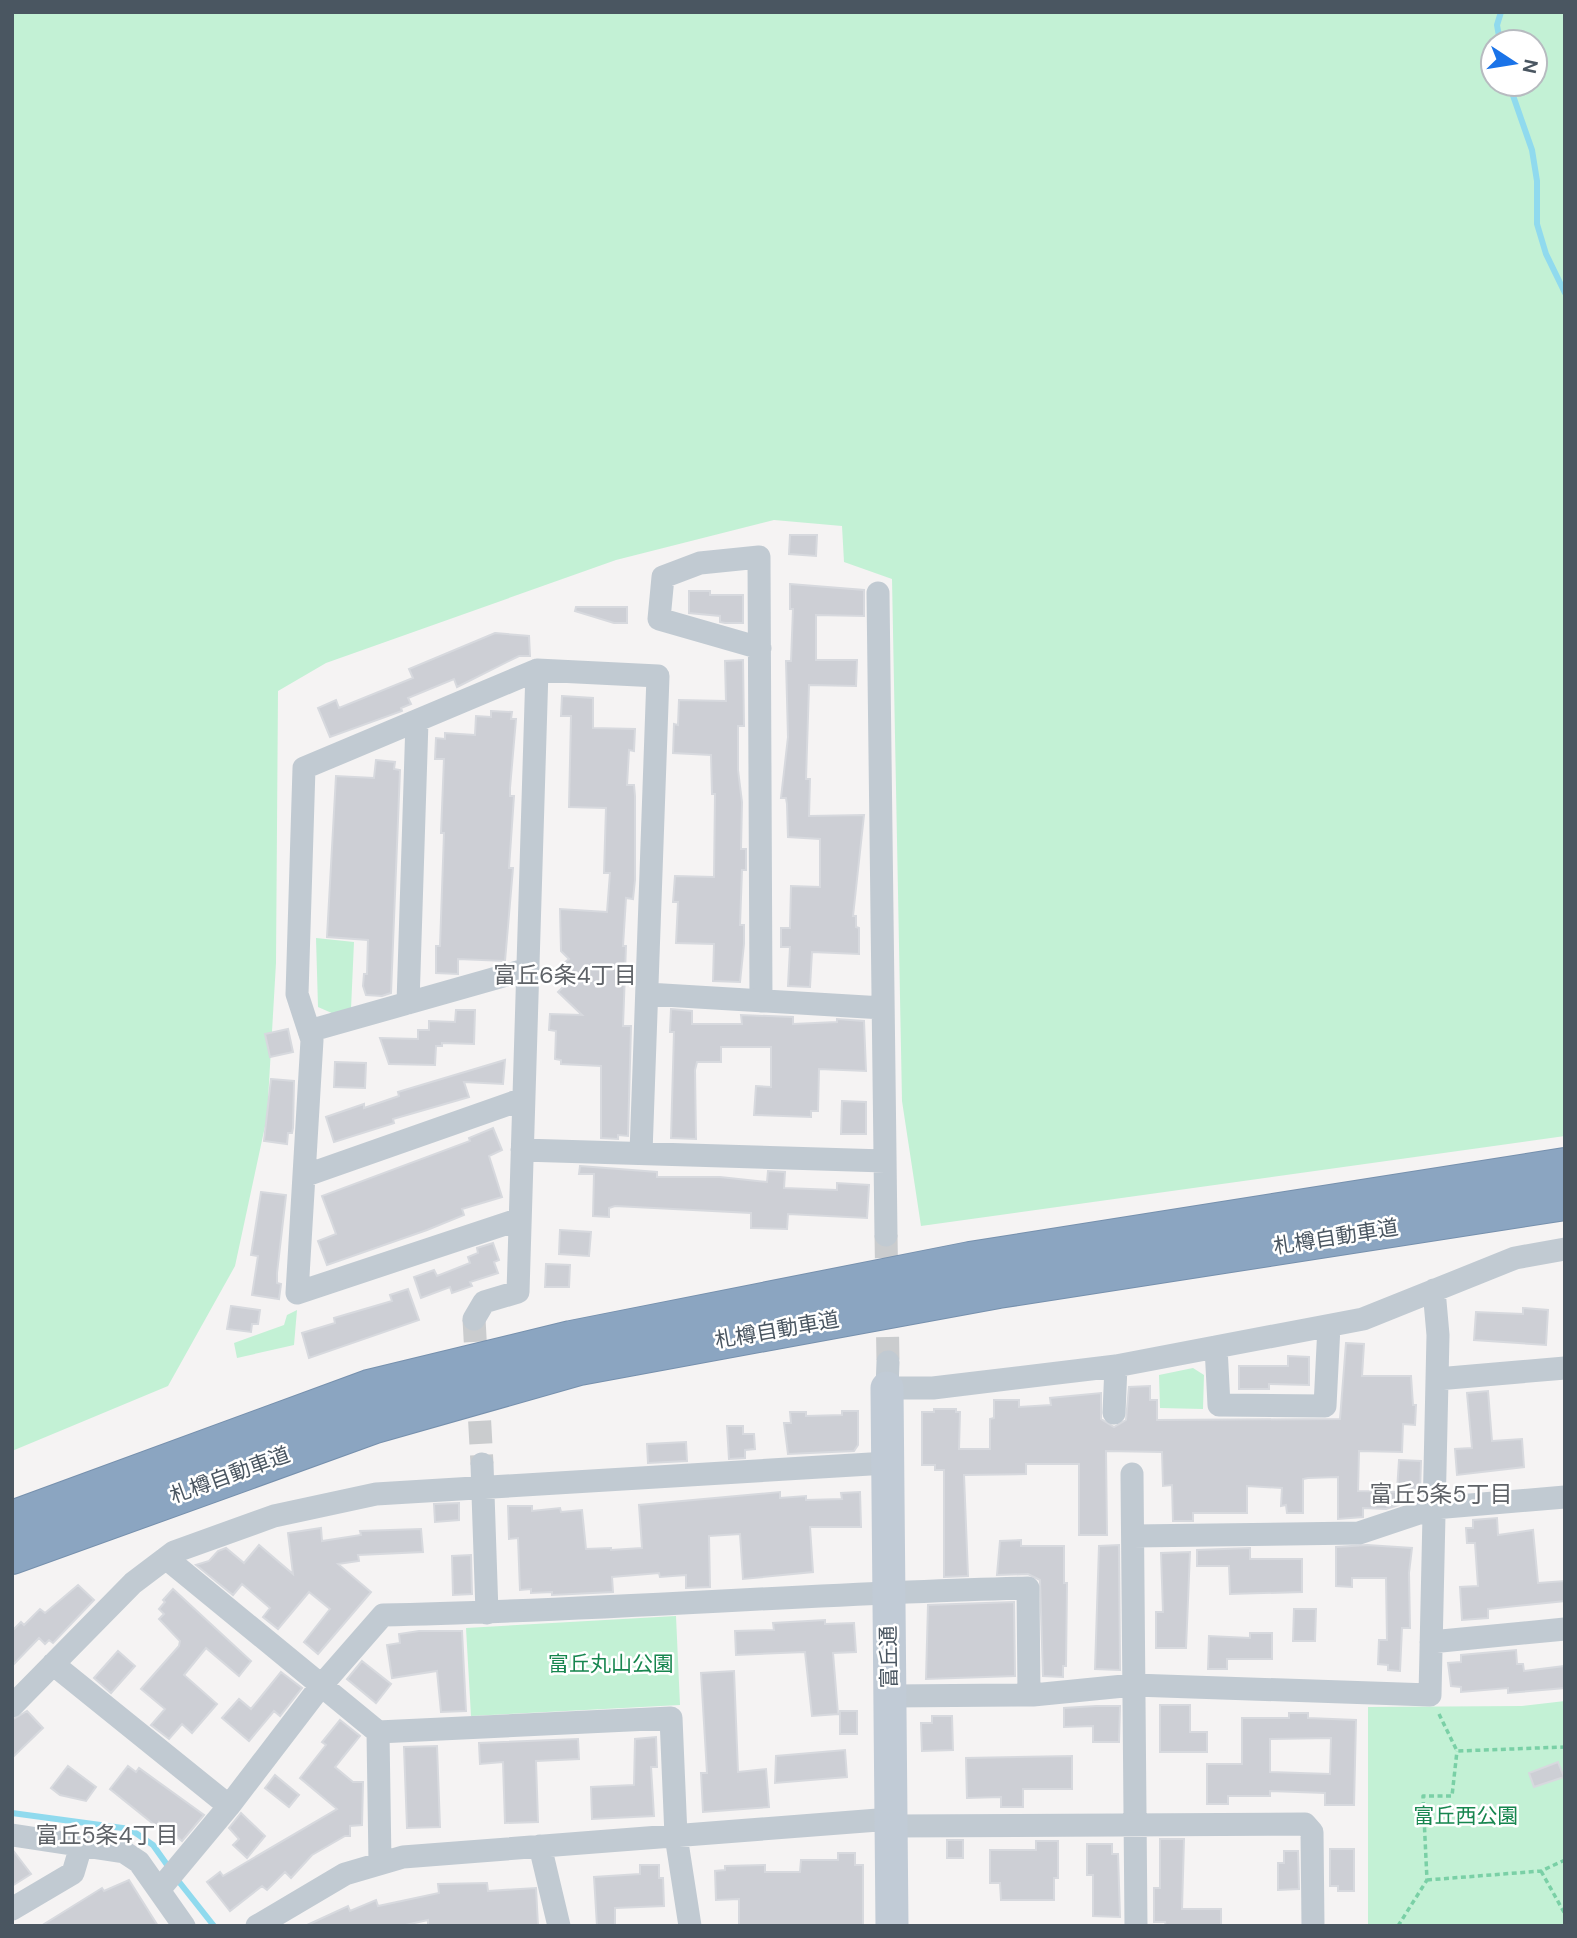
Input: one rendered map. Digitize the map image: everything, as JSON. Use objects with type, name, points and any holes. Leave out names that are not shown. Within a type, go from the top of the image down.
[{"type":"highway","name":"札樽自動車道","points":[[12,1520],[369,1389],[571,1340],[970,1261],[1565,1167]]},
{"type":"highway","name":"札樽自動車道","points":[[12,1555],[375,1424],[579,1366],[998,1289],[1565,1201]]},
{"type":"street","points":[[760,648],[659,619],[663,577],[700,563],[760,557],[761,1001]]},
{"type":"street","points":[[878,593],[886,1235]]},
{"type":"street","points":[[474,1319],[484,1302],[518,1292],[537,670]]},
{"type":"street","points":[[520,1219],[297,1293],[312,1040],[297,994],[304,768],[537,670],[658,676],[641,1153]]},
{"type":"street","points":[[408,1003],[417,721]]},
{"type":"street","points":[[309,1031],[528,970]]},
{"type":"street","points":[[647,994],[883,1008]]},
{"type":"street","points":[[304,1175],[523,1099]]},
{"type":"street","points":[[522,1150],[885,1161]]},
{"type":"street","points":[[888,1375],[933,1388],[1115,1366],[1363,1319],[1515,1258],[1565,1249]]},
{"type":"street","points":[[889,1696],[1030,1695],[1134,1685],[1430,1695],[1437,1379],[1434,1290]]},
{"type":"street","points":[[1216,1347],[1219,1405],[1325,1406],[1329,1326]]},
{"type":"street","points":[[1114,1413],[1115,1366]]},
{"type":"street","points":[[1437,1379],[1565,1368]]},
{"type":"street","name":"富丘通","points":[[888,1375],[892,1926]]},
{"type":"street","points":[[482,1464],[487,1613]]},
{"type":"street","points":[[12,1706],[132,1583],[174,1552],[274,1516],[376,1494],[887,1464]]},
{"type":"street","points":[[1132,1474],[1136,1926]]},
{"type":"street","points":[[1133,1536],[1359,1533],[1434,1508],[1565,1497]]},
{"type":"street","points":[[166,1558],[378,1732],[670,1718],[676,1836],[690,1926]]},
{"type":"street","points":[[169,1876],[229,1806],[320,1687],[383,1615],[487,1613],[888,1591],[1028,1588],[1030,1695]]},
{"type":"street","points":[[1431,1642],[1565,1629]]},
{"type":"street","points":[[53,1664],[229,1806]]},
{"type":"street","points":[[378,1732],[380,1864]]},
{"type":"street","points":[[257,1926],[345,1874],[403,1857],[891,1823],[1305,1824],[1312,1832],[1312,1926]]},
{"type":"street","points":[[12,1835],[124,1852],[169,1876],[184,1926]]},
{"type":"street","points":[[12,1909],[73,1873],[81,1846]]},
{"type":"street","points":[[540,1846],[559,1926]]},
{"type":"path","points":[[1398,1926],[1427,1880],[1423,1797],[1452,1796],[1457,1751],[1430,1695]]},
{"type":"path","points":[[1457,1751],[1565,1747]]},
{"type":"path","points":[[1427,1880],[1541,1871],[1565,1860]]},
{"type":"path","points":[[1541,1871],[1565,1914]]},
{"type":"green space","points":[[12,12],[1565,12],[1565,1136],[921,1226],[902,1101],[892,579],[844,562],[842,526],[774,520],[616,560],[326,663],[278,691],[276,963],[267,1117],[235,1266],[168,1386],[12,1451]]},
{"type":"green space","points":[[316,938],[354,942],[351,1009],[334,1014],[318,1007]]},
{"type":"green space","points":[[297,1310],[294,1345],[237,1358],[234,1343],[284,1325],[287,1315]]},
{"type":"green space","points":[[1193,1368],[1204,1375],[1203,1409],[1160,1408],[1159,1375]]},
{"type":"green space","name":"富丘丸山公園","points":[[676,1616],[680,1705],[471,1716],[466,1628]]},
{"type":"green space","name":"富丘西公園","points":[[1565,1701],[1565,1926],[1368,1926],[1368,1707],[1522,1706]]},
{"type":"building","points":[[790,535],[817,535],[816,556],[789,554]]},
{"type":"building","points":[[790,584],[864,590],[864,616],[816,615],[816,660],[857,660],[856,686],[809,685],[806,779],[810,779],[809,816],[864,815],[853,916],[856,916],[856,927],[859,928],[859,954],[812,952],[810,987],[788,986],[790,947],[781,947],[781,928],[790,928],[791,886],[820,887],[820,839],[788,837],[786,798],[781,798],[788,737],[786,661],[791,661],[793,609],[790,609]]},
{"type":"building","points":[[689,591],[710,591],[710,595],[743,595],[743,623],[725,623],[720,622],[720,616],[689,613]]},
{"type":"building","points":[[576,607],[627,607],[627,623],[614,623],[575,611]]},
{"type":"building","points":[[495,633],[529,636],[530,656],[519,656],[457,687],[454,679],[408,698],[411,704],[401,708],[402,711],[330,737],[318,708],[336,700],[339,708],[413,678],[409,669]]},
{"type":"building","points":[[743,660],[744,726],[738,726],[738,770],[742,802],[741,849],[746,849],[746,870],[742,870],[740,925],[744,925],[744,944],[740,982],[713,981],[714,944],[676,943],[678,902],[673,902],[675,876],[714,877],[715,794],[712,794],[711,755],[673,753],[674,724],[678,725],[679,700],[726,701],[725,661]]},
{"type":"building","points":[[562,696],[593,698],[593,728],[635,729],[634,751],[629,750],[627,785],[634,785],[635,796],[635,880],[633,899],[626,898],[623,946],[626,946],[623,1026],[631,1026],[628,1136],[618,1135],[618,1139],[601,1138],[601,1066],[561,1064],[561,1060],[555,1059],[556,1031],[549,1030],[550,1014],[582,1015],[558,992],[564,986],[565,974],[559,967],[569,959],[561,951],[560,909],[607,912],[610,873],[604,873],[606,808],[569,807],[571,716],[561,716]]},
{"type":"building","points":[[491,711],[512,712],[511,719],[516,719],[510,788],[510,796],[514,796],[509,868],[513,868],[505,961],[458,959],[458,974],[436,973],[436,946],[440,946],[444,759],[435,759],[436,738],[445,739],[445,733],[475,735],[476,716],[491,717]]},
{"type":"building","points":[[376,760],[395,762],[394,769],[400,770],[391,993],[382,996],[366,995],[363,986],[364,974],[367,974],[368,940],[327,937],[336,776],[374,778]]},
{"type":"building","points":[[671,1009],[692,1011],[692,1024],[742,1024],[741,1015],[793,1017],[793,1024],[837,1022],[837,1019],[864,1021],[866,1071],[819,1069],[818,1111],[811,1111],[811,1117],[754,1115],[756,1086],[771,1087],[771,1047],[721,1047],[721,1062],[697,1062],[696,1139],[671,1138],[674,1032],[670,1032]]},
{"type":"building","points":[[456,1010],[475,1010],[474,1044],[442,1043],[442,1046],[436,1046],[435,1065],[389,1064],[380,1038],[418,1039],[418,1030],[429,1030],[429,1021],[455,1022]]},
{"type":"building","points":[[288,1029],[293,1052],[270,1057],[265,1034]]},
{"type":"building","points":[[505,1060],[503,1084],[464,1082],[469,1097],[393,1119],[394,1123],[334,1142],[326,1117],[364,1104],[364,1108],[399,1096],[398,1092]]},
{"type":"building","points":[[335,1062],[366,1063],[365,1088],[334,1087]]},
{"type":"building","points":[[271,1079],[294,1081],[293,1128],[292,1133],[288,1133],[287,1144],[264,1141]]},
{"type":"building","points":[[842,1101],[866,1102],[866,1134],[841,1134]]},
{"type":"building","points":[[493,1128],[502,1150],[489,1156],[502,1197],[462,1209],[464,1215],[427,1230],[327,1265],[318,1241],[336,1234],[322,1196],[470,1141],[469,1138]]},
{"type":"building","points":[[580,1166],[657,1172],[657,1177],[720,1177],[767,1182],[768,1171],[785,1172],[784,1188],[837,1190],[837,1183],[869,1185],[867,1218],[788,1214],[787,1229],[751,1228],[751,1213],[615,1206],[609,1208],[609,1217],[593,1216],[594,1174],[579,1174]]},
{"type":"building","points":[[261,1192],[286,1195],[277,1273],[277,1283],[281,1284],[279,1299],[252,1295],[258,1256],[251,1255]]},
{"type":"building","points":[[560,1230],[591,1232],[589,1256],[559,1254]]},
{"type":"building","points":[[493,1243],[499,1260],[494,1262],[498,1273],[470,1282],[472,1286],[452,1293],[450,1287],[421,1298],[414,1277],[434,1270],[437,1276],[470,1263],[468,1257],[478,1253],[477,1248]]},
{"type":"building","points":[[546,1264],[570,1265],[569,1287],[545,1287]]},
{"type":"building","points":[[408,1289],[419,1320],[309,1358],[302,1333],[335,1323],[334,1318],[392,1301],[390,1295]]},
{"type":"building","points":[[231,1306],[260,1310],[258,1324],[252,1324],[251,1332],[227,1329]]},
{"type":"building","points":[[1523,1308],[1548,1310],[1546,1345],[1474,1340],[1476,1312],[1523,1314]]},
{"type":"building","points":[[1346,1343],[1364,1344],[1362,1376],[1411,1376],[1413,1405],[1416,1405],[1415,1425],[1403,1424],[1402,1452],[1359,1451],[1358,1491],[1400,1492],[1399,1505],[1386,1509],[1363,1508],[1363,1517],[1338,1519],[1338,1477],[1308,1478],[1303,1479],[1303,1513],[1287,1513],[1286,1505],[1281,1506],[1282,1488],[1247,1486],[1247,1513],[1193,1513],[1193,1521],[1173,1521],[1172,1485],[1163,1486],[1162,1452],[1106,1451],[1107,1535],[1079,1535],[1079,1464],[1026,1464],[1026,1474],[964,1475],[968,1576],[944,1577],[944,1470],[935,1470],[935,1465],[922,1465],[922,1412],[956,1409],[956,1412],[960,1412],[959,1449],[990,1449],[990,1419],[994,1418],[994,1400],[1019,1400],[1019,1407],[1051,1405],[1050,1398],[1101,1393],[1101,1419],[1114,1427],[1126,1420],[1129,1387],[1150,1386],[1150,1400],[1157,1400],[1157,1420],[1340,1419]]},
{"type":"building","points":[[1288,1356],[1309,1357],[1309,1385],[1269,1384],[1269,1389],[1239,1389],[1239,1366],[1288,1366]]},
{"type":"building","points":[[1488,1391],[1492,1441],[1522,1439],[1524,1467],[1457,1475],[1455,1449],[1472,1448],[1467,1393]]},
{"type":"building","points":[[842,1411],[858,1411],[858,1445],[854,1451],[788,1454],[784,1423],[791,1423],[790,1412],[806,1412],[806,1416],[842,1415]]},
{"type":"building","points":[[727,1426],[743,1426],[743,1434],[754,1434],[755,1449],[745,1450],[745,1458],[729,1459]]},
{"type":"building","points":[[686,1442],[687,1461],[648,1463],[647,1444]]},
{"type":"building","points":[[1399,1460],[1421,1461],[1420,1493],[1397,1491]]},
{"type":"building","points":[[780,1492],[780,1498],[806,1496],[806,1500],[842,1499],[841,1493],[860,1492],[861,1527],[810,1527],[813,1572],[743,1579],[740,1534],[709,1536],[710,1587],[686,1588],[686,1575],[660,1577],[659,1573],[612,1577],[613,1592],[552,1595],[552,1592],[531,1593],[531,1589],[520,1590],[518,1538],[509,1539],[508,1506],[532,1506],[532,1511],[560,1508],[561,1512],[582,1510],[586,1549],[611,1550],[642,1548],[639,1505]]},
{"type":"building","points":[[459,1503],[459,1520],[435,1522],[434,1504]]},
{"type":"building","points":[[1497,1518],[1498,1535],[1533,1530],[1538,1583],[1565,1581],[1565,1601],[1488,1609],[1488,1618],[1462,1620],[1460,1587],[1478,1586],[1475,1543],[1467,1543],[1466,1528],[1473,1528],[1473,1520]]},
{"type":"building","points":[[321,1528],[322,1541],[361,1535],[360,1531],[421,1529],[423,1552],[358,1555],[359,1561],[338,1564],[371,1592],[318,1654],[304,1642],[330,1609],[309,1592],[278,1629],[263,1617],[270,1608],[242,1584],[233,1595],[196,1565],[209,1561],[218,1551],[226,1548],[244,1563],[259,1545],[293,1574],[288,1533]]},
{"type":"building","points":[[1021,1540],[1021,1546],[1064,1546],[1064,1583],[1067,1583],[1066,1666],[1063,1666],[1063,1677],[1043,1676],[1040,1580],[1028,1574],[997,1575],[1000,1541]]},
{"type":"building","points":[[1119,1545],[1120,1670],[1095,1669],[1099,1546]]},
{"type":"building","points":[[1367,1545],[1412,1548],[1409,1573],[1410,1628],[1402,1628],[1400,1671],[1388,1670],[1388,1665],[1378,1664],[1379,1640],[1387,1640],[1386,1578],[1352,1578],[1352,1587],[1336,1586],[1336,1547]]},
{"type":"building","points":[[1250,1548],[1250,1559],[1302,1559],[1302,1592],[1230,1594],[1229,1566],[1197,1566],[1197,1550]]},
{"type":"building","points":[[1190,1552],[1186,1648],[1156,1648],[1156,1612],[1163,1612],[1161,1553]]},
{"type":"building","points":[[471,1555],[472,1594],[453,1595],[452,1556]]},
{"type":"building","points":[[78,1585],[94,1600],[53,1643],[49,1640],[45,1644],[39,1638],[12,1666],[12,1631],[21,1622],[24,1625],[40,1609],[45,1613]]},
{"type":"building","points":[[173,1589],[251,1661],[239,1676],[206,1648],[184,1675],[217,1704],[192,1733],[182,1724],[169,1739],[151,1725],[165,1709],[141,1689],[179,1646],[180,1641],[159,1619],[164,1614],[159,1609],[165,1602],[163,1600]]},
{"type":"building","points":[[1014,1602],[1015,1676],[926,1679],[928,1605]]},
{"type":"building","points":[[1294,1609],[1316,1609],[1315,1641],[1293,1641]]},
{"type":"building","points":[[825,1620],[825,1624],[854,1623],[856,1652],[833,1653],[838,1714],[812,1716],[805,1652],[736,1655],[735,1631],[774,1630],[773,1623]]},
{"type":"building","points":[[462,1631],[466,1711],[441,1712],[437,1671],[392,1678],[387,1645],[400,1643],[399,1634]]},
{"type":"building","points":[[1250,1633],[1272,1633],[1272,1659],[1227,1659],[1227,1669],[1208,1669],[1209,1636],[1250,1638]]},
{"type":"building","points":[[1516,1650],[1517,1664],[1523,1664],[1524,1671],[1565,1666],[1565,1688],[1508,1693],[1508,1688],[1461,1692],[1461,1687],[1451,1686],[1448,1663],[1461,1662],[1461,1655]]},
{"type":"building","points":[[118,1651],[135,1666],[111,1693],[94,1678]]},
{"type":"building","points":[[362,1661],[391,1684],[376,1703],[347,1679]]},
{"type":"building","points":[[734,1671],[738,1772],[766,1769],[769,1807],[703,1812],[701,1773],[707,1773],[701,1673]]},
{"type":"building","points":[[281,1672],[302,1688],[280,1716],[274,1711],[249,1741],[222,1718],[239,1699],[251,1709]]},
{"type":"building","points":[[1160,1705],[1190,1705],[1190,1732],[1207,1732],[1207,1752],[1160,1752]]},
{"type":"building","points":[[1120,1706],[1119,1742],[1093,1742],[1093,1726],[1064,1727],[1064,1708]]},
{"type":"building","points":[[27,1711],[43,1728],[12,1758],[12,1720]]},
{"type":"building","points":[[840,1711],[857,1711],[857,1734],[840,1734]]},
{"type":"building","points":[[1289,1713],[1308,1713],[1308,1718],[1356,1720],[1354,1805],[1325,1805],[1325,1793],[1270,1791],[1270,1796],[1228,1796],[1228,1804],[1207,1804],[1207,1764],[1242,1764],[1242,1718],[1289,1718]],"holes":[[[1331,1738],[1330,1774],[1270,1772],[1270,1739]]]},
{"type":"building","points":[[932,1716],[952,1716],[953,1750],[922,1751],[921,1723],[932,1723]]},
{"type":"building","points":[[340,1720],[360,1736],[335,1767],[353,1782],[363,1782],[362,1825],[350,1826],[350,1836],[345,1836],[312,1855],[291,1878],[285,1872],[267,1890],[262,1886],[230,1911],[207,1882],[220,1872],[223,1876],[337,1809],[300,1778],[326,1745],[322,1742]]},
{"type":"building","points":[[656,1737],[657,1767],[651,1767],[654,1816],[592,1819],[591,1787],[634,1785],[635,1739]]},
{"type":"building","points":[[578,1739],[579,1759],[536,1761],[538,1822],[505,1823],[503,1762],[480,1764],[479,1743]]},
{"type":"building","points":[[437,1746],[440,1827],[407,1828],[404,1747]]},
{"type":"building","points":[[845,1750],[847,1777],[775,1783],[776,1756]]},
{"type":"building","points":[[1072,1756],[1072,1789],[1023,1789],[1023,1807],[1001,1807],[1001,1797],[967,1798],[966,1758]]},
{"type":"building","points":[[1558,1762],[1564,1777],[1534,1787],[1529,1773]]},
{"type":"building","points":[[68,1766],[96,1787],[86,1801],[60,1795],[51,1788]]},
{"type":"building","points":[[128,1766],[136,1772],[139,1768],[204,1815],[182,1841],[159,1822],[156,1826],[110,1789]]},
{"type":"building","points":[[275,1775],[299,1795],[289,1807],[265,1788]]},
{"type":"building","points":[[241,1813],[265,1836],[247,1858],[233,1845],[239,1839],[229,1828]]},
{"type":"building","points":[[1160,1839],[1184,1839],[1182,1909],[1221,1909],[1221,1926],[1166,1926],[1165,1922],[1154,1922],[1154,1888],[1160,1888]]},
{"type":"building","points":[[947,1840],[963,1840],[963,1858],[947,1858]]},
{"type":"building","points":[[1036,1841],[1058,1841],[1058,1878],[1054,1878],[1054,1900],[1001,1900],[1000,1883],[990,1883],[990,1850],[1036,1850]]},
{"type":"building","points":[[1087,1844],[1112,1844],[1112,1854],[1118,1854],[1120,1917],[1093,1916],[1093,1875],[1087,1875]]},
{"type":"building","points":[[12,1849],[31,1874],[12,1886]]},
{"type":"building","points":[[1330,1849],[1354,1849],[1354,1891],[1338,1891],[1338,1886],[1330,1886]]},
{"type":"building","points":[[1284,1851],[1298,1851],[1299,1889],[1278,1890],[1278,1863],[1284,1863]]},
{"type":"building","points":[[838,1853],[855,1853],[855,1865],[863,1865],[863,1926],[739,1926],[739,1899],[716,1900],[715,1871],[725,1870],[725,1866],[765,1865],[765,1872],[800,1872],[801,1860],[838,1860]]},
{"type":"building","points":[[640,1865],[659,1865],[659,1878],[663,1878],[664,1906],[615,1908],[615,1926],[597,1926],[594,1877],[640,1874]]},
{"type":"building","points":[[129,1880],[158,1926],[41,1926],[102,1888],[104,1891]]},
{"type":"building","points":[[487,1883],[488,1891],[536,1888],[538,1926],[428,1926],[428,1920],[401,1926],[305,1926],[348,1906],[350,1911],[376,1900],[378,1906],[439,1893],[438,1884]]},
{"type":"waterway","points":[[1498,28],[1501,12]]},
{"type":"waterway","points":[[1514,98],[1532,150],[1537,181],[1537,224],[1546,254],[1565,293]]},
{"type":"waterway","points":[[12,1813],[130,1829],[153,1845],[170,1869]]},
{"type":"waterway","points":[[176,1878],[214,1926]]},
{"type":"tunnel","points":[[886,1235],[888,1362]]},
{"type":"tunnel","points":[[474,1319],[482,1464]]},
{"type":"district","name":"富丘6条4丁目","points":[[565,975]]},
{"type":"district","name":"富丘5条5丁目","points":[[1441,1494]]},
{"type":"district","name":"富丘5条4丁目","points":[[107,1835]]}]
